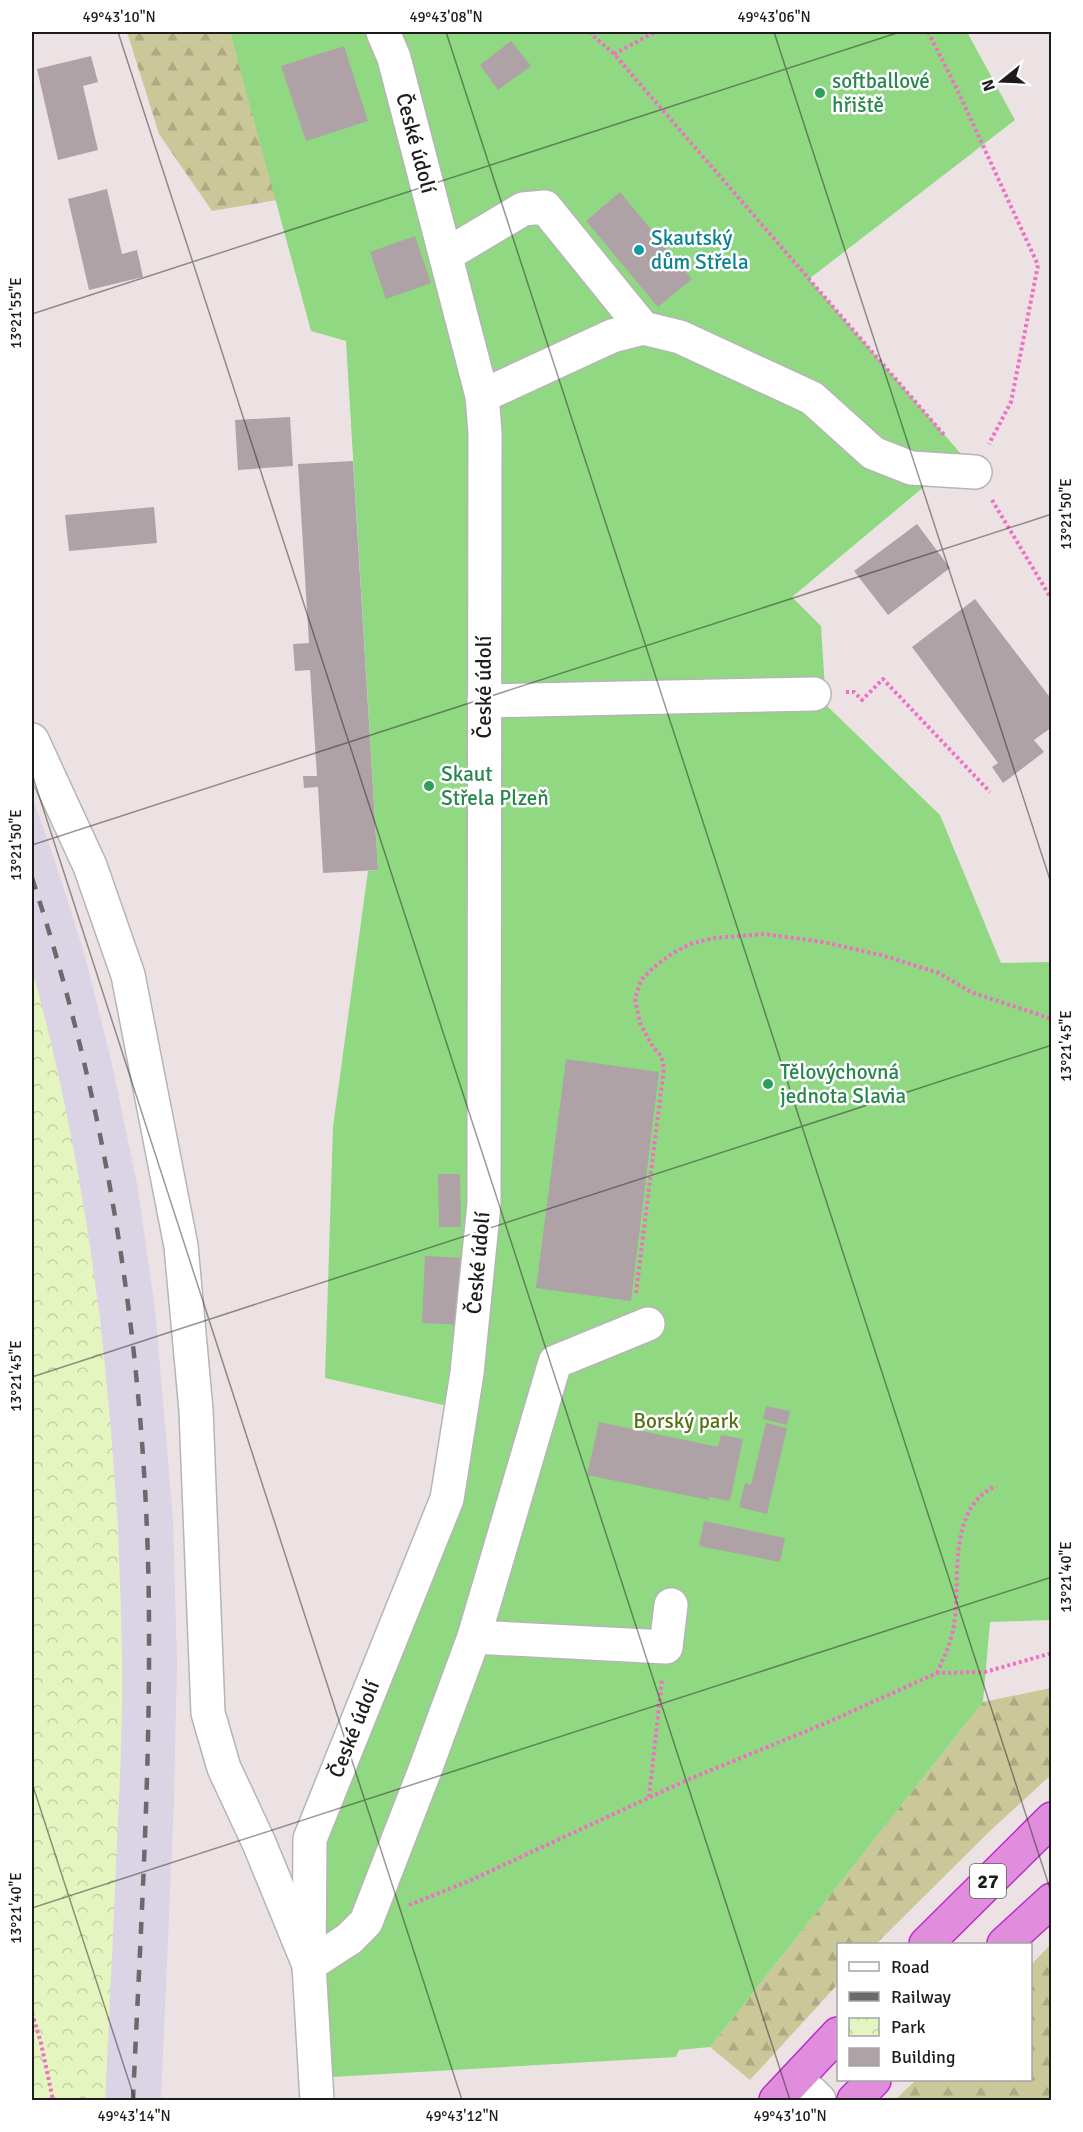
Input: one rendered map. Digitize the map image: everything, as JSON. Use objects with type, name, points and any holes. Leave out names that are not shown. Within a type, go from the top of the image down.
[{"type":"highway","name":"27","points":[[927,1943],[1052,1819]]},
{"type":"highway","points":[[1005,1943],[1052,1900]]},
{"type":"highway","points":[[797,2093],[837,2035]]},
{"type":"highway","points":[[854,2100],[872,2081]]},
{"type":"street","name":"České údolí","points":[[317,2100],[309,1965],[310,1839],[447,1499],[467,1373],[484,1204],[485,432],[482,396],[394,58],[383,32]]},
{"type":"street","points":[[446,255],[523,209],[545,207],[643,328]]},
{"type":"street","points":[[482,396],[612,336],[643,328],[680,337],[812,398],[873,453],[911,468],[975,472]]},
{"type":"street","points":[[484,701],[814,694]]},
{"type":"street","points":[[32,740],[90,866],[128,975],[181,1246],[196,1410],[208,1713],[224,1768],[259,1843],[309,1965],[349,1939],[366,1922],[474,1637],[555,1362],[641,1314]]},
{"type":"street","points":[[474,1637],[666,1647],[671,1605]]},
{"type":"path","points":[[590,32],[614,54],[975,472],[1052,600]]},
{"type":"path","points":[[614,54],[655,32]]},
{"type":"path","points":[[928,32],[1038,265],[1011,402],[975,472]]},
{"type":"path","points":[[814,694],[854,692],[862,700],[883,680],[990,792]]},
{"type":"path","points":[[641,1314],[664,1067],[661,1056],[653,1047],[640,1023],[635,999],[641,980],[673,953],[690,944],[714,938],[764,934],[823,942],[881,955],[939,973],[971,992],[1052,1019]]},
{"type":"path","points":[[937,1673],[950,1645],[959,1542],[966,1516],[976,1501],[996,1486]]},
{"type":"path","points":[[649,1797],[666,1647]]},
{"type":"path","points":[[366,1922],[469,1881],[687,1780],[826,1723],[937,1673],[985,1672],[1052,1653]]},
{"type":"path","points":[[32,2013],[53,2100]]},
{"type":"shaded area","points":[[32,796],[85,956],[112,1064],[137,1184],[155,1308],[173,1519],[177,1662],[174,1801],[161,2100],[105,2100],[119,1799],[122,1662],[118,1522],[100,1315],[58,1076],[32,969]]},
{"type":"green space","points":[[127,32],[230,32],[277,200],[212,211],[159,134]]},
{"type":"green space","name":"Tělovýchovná jednota Slavia","points":[[230,32],[967,32],[1015,120],[809,279],[962,455],[792,597],[821,626],[826,705],[940,815],[1001,963],[1051,962],[1051,1620],[990,1622],[983,1702],[710,2047],[679,2050],[676,2057],[315,2078],[310,1839],[447,1499],[461,1409],[325,1378],[333,1127],[368,871],[378,870],[346,341],[311,331]]},
{"type":"green space","points":[[32,969],[54,1054],[87,1225],[99,1312],[115,1485],[120,1573],[122,1710],[105,2100],[32,2100]]},
{"type":"green space","points":[[1051,1688],[1051,1775],[991,1830],[877,1943],[837,1943],[837,1985],[750,2080],[710,2047],[983,1702]]},
{"type":"green space","points":[[1051,1944],[1051,2100],[895,2100],[915,2081],[1032,2081],[1032,1964]]},
{"type":"building","points":[[511,41],[531,66],[498,90],[480,65]]},
{"type":"building","points":[[344,46],[368,121],[306,141],[281,66]]},
{"type":"building","points":[[91,56],[98,82],[83,86],[98,150],[58,160],[37,69]]},
{"type":"building","points":[[107,189],[122,254],[137,250],[143,277],[89,290],[68,199]]},
{"type":"building","name":"Skautský dům Střela","points":[[620,192],[692,279],[658,307],[586,221]]},
{"type":"building","points":[[415,236],[431,283],[386,299],[370,252]]},
{"type":"building","points":[[290,417],[293,466],[238,470],[235,420]]},
{"type":"building","points":[[353,461],[378,870],[323,873],[318,787],[304,788],[303,776],[317,776],[310,670],[295,671],[293,644],[309,643],[298,464]]},
{"type":"building","points":[[154,507],[157,543],[69,551],[65,515]]},
{"type":"building","points":[[917,524],[950,568],[888,615],[854,571]]},
{"type":"building","points":[[975,599],[1052,700],[1052,727],[1034,740],[1044,752],[1003,783],[992,767],[998,763],[912,647]]},
{"type":"building","points":[[566,1059],[659,1072],[631,1301],[536,1288]]},
{"type":"building","points":[[438,1174],[460,1174],[461,1227],[439,1227]]},
{"type":"building","points":[[425,1256],[464,1258],[461,1325],[422,1323]]},
{"type":"building","points":[[766,1406],[790,1411],[787,1425],[763,1419]]},
{"type":"building","points":[[599,1422],[718,1447],[721,1435],[743,1439],[730,1501],[709,1497],[709,1500],[587,1475]]},
{"type":"building","points":[[766,1423],[787,1428],[767,1514],[739,1507],[745,1483],[751,1485]]},
{"type":"building","points":[[704,1521],[785,1538],[780,1562],[699,1546]]},
{"type":"railway","points":[[32,878],[60,968],[103,1153],[120,1246],[141,1434],[147,1529],[149,1683],[144,1862],[133,2100]]},
{"type":"place","name":"softballové hřiště","points":[[820,93]]},
{"type":"place","name":"Skautský dům Střela","points":[[639,250]]},
{"type":"place","name":"Skaut Střela Plzeň","points":[[429,786]]},
{"type":"place","name":"Tělovýchovná jednota Slavia","points":[[768,1084]]},
{"type":"park label","name":"Borský park","points":[[686,1421]]}]
